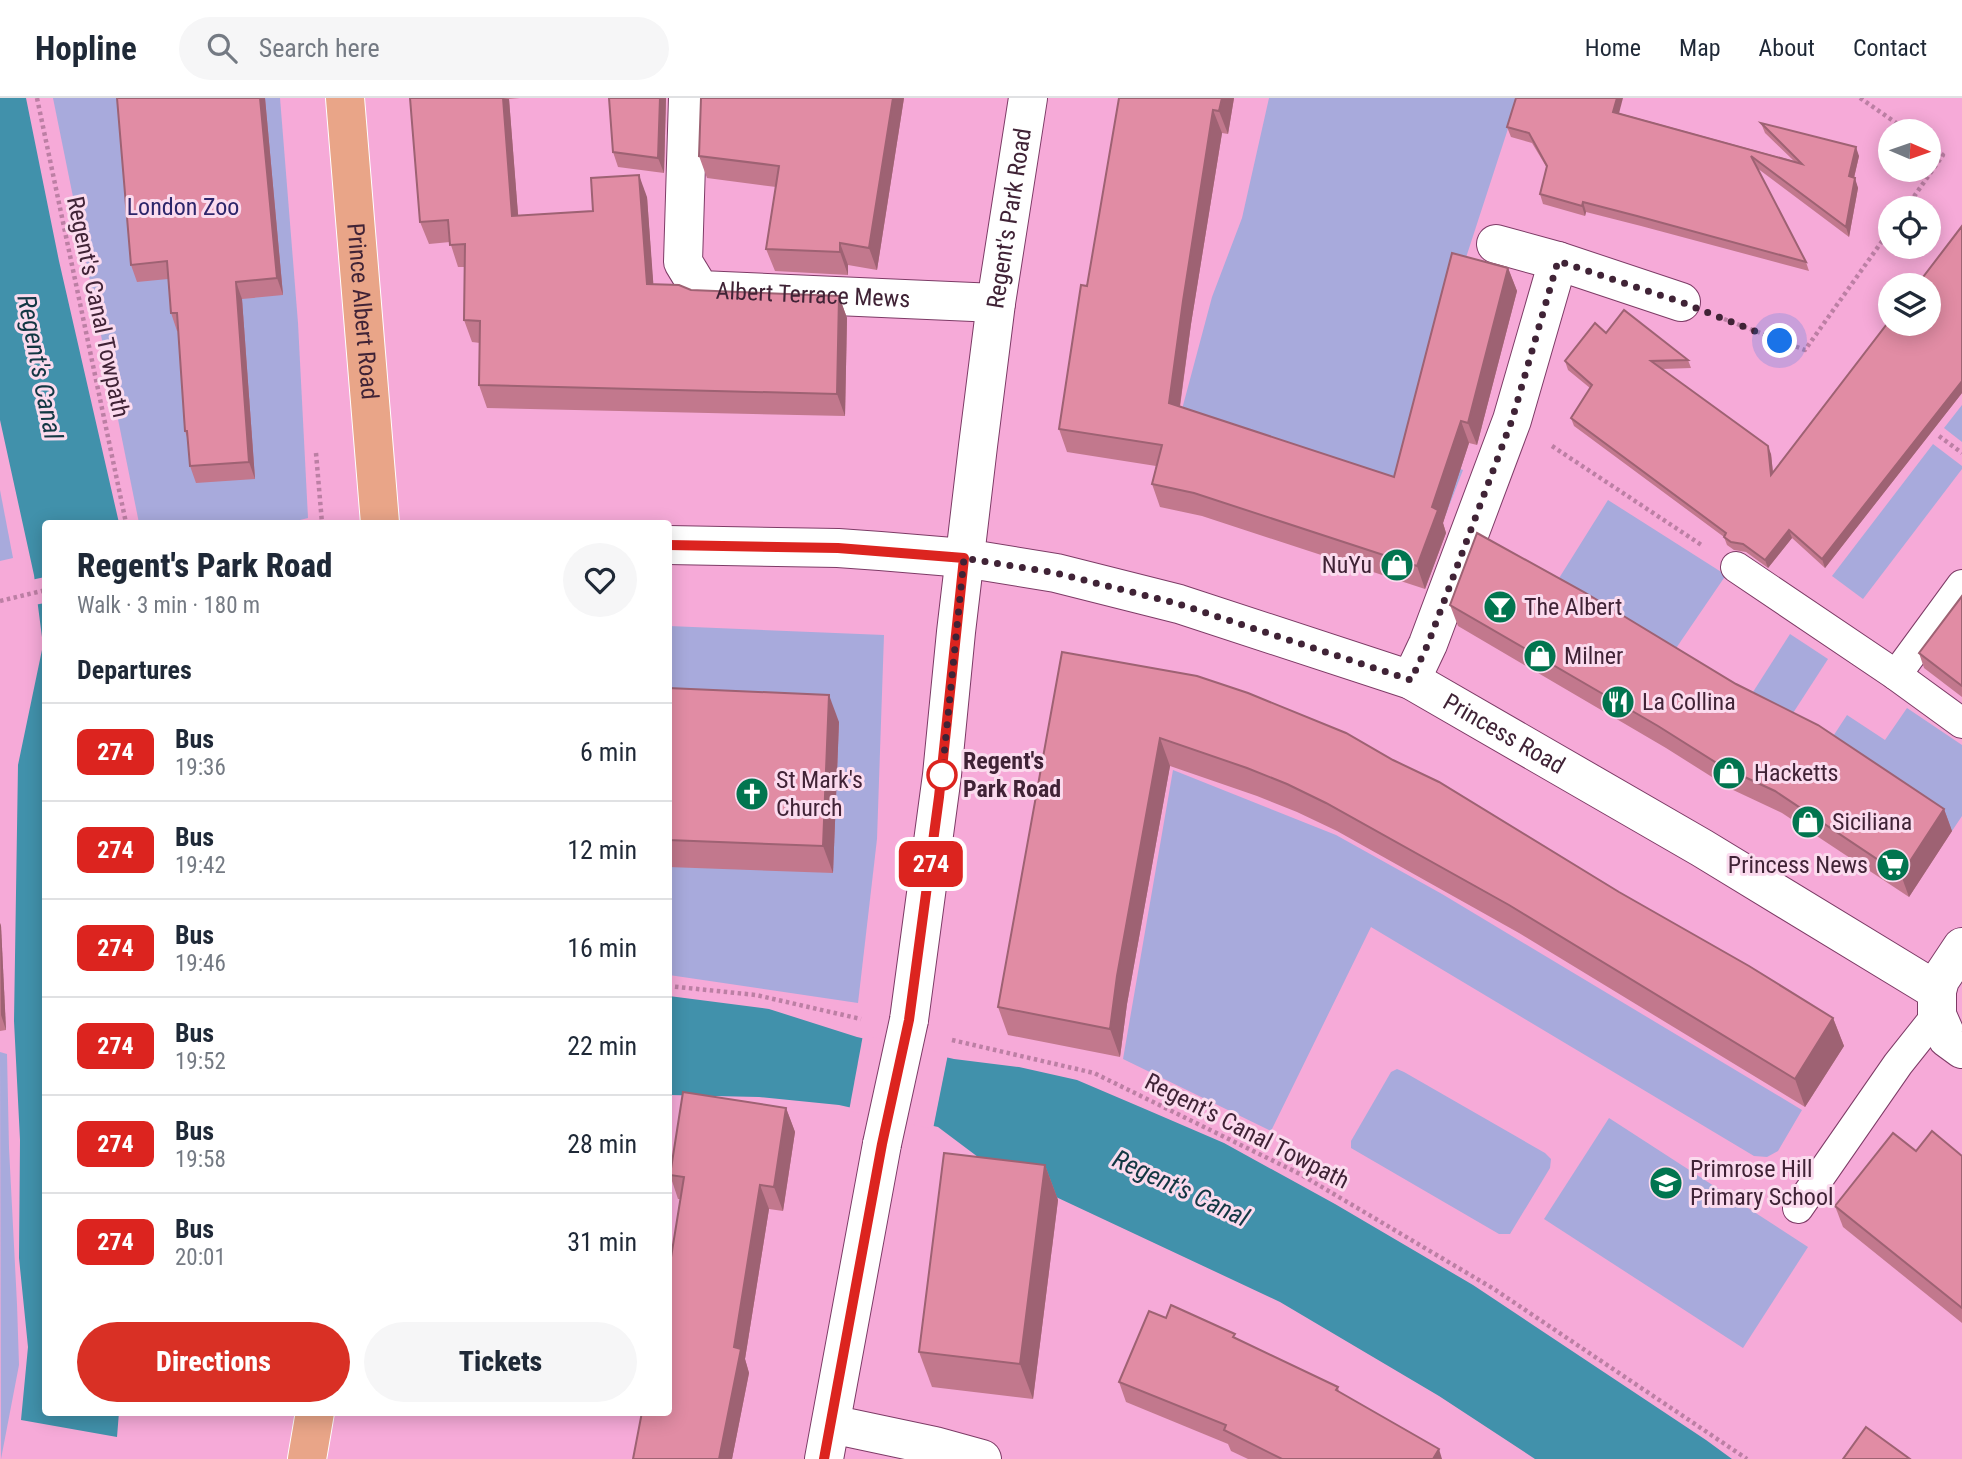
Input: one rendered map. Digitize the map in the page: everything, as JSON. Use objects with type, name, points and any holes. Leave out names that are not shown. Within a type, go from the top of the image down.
[{"type":"main road","name":"Prince Albert Road","points":[[345,98],[380,520]]},
{"type":"main road","points":[[307,1459],[314,1416]]},
{"type":"street","name":"Albert Terrace Mews","points":[[688,98],[683,262],[700,290],[996,303]]},
{"type":"street","name":"Regent's Park Road","points":[[828,1442],[882,1144],[909,1020],[942,775],[964,558],[996,303],[1028,98]]},
{"type":"street","points":[[1496,243],[1681,302]]},
{"type":"street","points":[[1411,680],[1428,644],[1512,420],[1558,261]]},
{"type":"street","name":"Princess Road","points":[[672,545],[838,548],[964,558],[1056,573],[1179,604],[1411,680],[1702,848],[1937,1003],[1947,1038],[1962,1049]]},
{"type":"street","points":[[1937,1003],[1940,980],[1962,947]]},
{"type":"street","points":[[828,1442],[935,1446],[982,1459]]},
{"type":"lane","points":[[1736,567],[1896,674],[1962,723]]},
{"type":"lane","points":[[1896,674],[1962,585]]},
{"type":"lane","points":[[1798,1208],[1937,1003]]},
{"type":"path","name":"Regent's Canal Towpath","points":[[37,98],[125,520]]},
{"type":"path","points":[[1860,98],[1891,119]]},
{"type":"path","points":[[1681,302],[1805,351],[1878,247]]},
{"type":"path","points":[[1512,420],[1736,567]]},
{"type":"path","points":[[1940,436],[1962,453]]},
{"type":"path","points":[[316,453],[322,520]]},
{"type":"path","points":[[0,601],[42,591]]},
{"type":"path","points":[[672,986],[756,995],[864,1020]]},
{"type":"path","name":"Regent's Canal Towpath","points":[[945,1039],[1094,1073],[1300,1174],[1494,1289],[1747,1459]]},
{"type":"green space","name":"London Zoo","points":[[53,98],[280,98],[298,323],[308,518],[138,520]]},
{"type":"green space","points":[[1269,98],[1518,98],[1460,276],[1422,455],[1463,470],[1446,514],[1177,428],[1212,297],[1242,218]]},
{"type":"green space","points":[[1962,405],[1962,442],[1944,428]]},
{"type":"green space","points":[[1933,444],[1962,466],[1962,469],[1863,599],[1832,576]]},
{"type":"green space","points":[[0,490],[13,558],[0,561]]},
{"type":"green space","points":[[1608,500],[1726,575],[1668,660],[1551,591]]},
{"type":"green space","points":[[672,626],[884,635],[877,839],[858,1003],[672,975]]},
{"type":"green space","points":[[1790,634],[1828,659],[1784,727],[1744,706]]},
{"type":"green space","points":[[1907,708],[1962,745],[1962,816],[1952,831],[1826,747],[1847,715],[1885,740]]},
{"type":"green space","points":[[1173,770],[1336,835],[1442,894],[1802,1110],[1778,1151],[1767,1157],[1754,1156],[1371,927],[1271,1131],[1123,1059]]},
{"type":"green space","points":[[0,1052],[7,1054],[19,1365],[1,1459]]},
{"type":"green space","points":[[1397,1069],[1545,1153],[1551,1159],[1550,1168],[1510,1234],[1499,1234],[1351,1148],[1351,1141],[1391,1072]]},
{"type":"green space","points":[[1609,1118],[1808,1247],[1743,1348],[1544,1219]]},
{"type":"water","name":"Regent's Canal","points":[[0,98],[26,98],[59,261],[118,520],[42,520],[42,637],[34,575],[0,420]]},
{"type":"water","points":[[42,650],[42,1416],[119,1416],[117,1437],[21,1420],[28,1347],[19,1258],[20,1140],[14,1021],[18,765]]},
{"type":"water","name":"Regent's Canal","points":[[672,996],[769,1009],[857,1037],[954,1059],[1019,1067],[1077,1080],[1224,1143],[1473,1285],[1732,1459],[1535,1459],[1439,1396],[1280,1302],[990,1166],[938,1127],[839,1105],[759,1097],[672,1095]]},
{"type":"pier","points":[[42,578],[42,604],[34,605],[31,580]]},
{"type":"pier","points":[[863,1035],[948,1054],[933,1129],[849,1111]]},
{"type":"building","points":[[117,98],[260,98],[277,278],[236,282],[249,462],[190,466],[177,313],[171,313],[167,261],[131,265]]},
{"type":"building","points":[[410,98],[503,98],[512,216],[593,211],[591,178],[639,175],[647,284],[679,285],[691,290],[839,296],[837,394],[479,385],[480,321],[464,320],[465,244],[450,245],[448,220],[420,222]]},
{"type":"building","points":[[609,98],[660,98],[658,158],[613,152]]},
{"type":"building","points":[[701,98],[893,98],[869,248],[840,243],[840,252],[766,249],[779,166],[699,156]]},
{"type":"building","points":[[1119,98],[1222,98],[1219,111],[1213,110],[1169,403],[1394,477],[1452,253],[1508,268],[1468,423],[1461,421],[1432,507],[1438,510],[1417,566],[1194,493],[1152,484],[1162,445],[1059,429],[1081,285],[1087,286]]},
{"type":"building","points":[[1516,98],[1617,98],[1613,112],[1802,164],[1761,123],[1856,147],[1849,176],[1855,178],[1846,227],[1751,156],[1806,262],[1583,202],[1582,206],[1540,194],[1547,166],[1529,133],[1507,127]]},
{"type":"building","points":[[1962,226],[1962,381],[1822,559],[1789,530],[1765,560],[1743,544],[1731,542],[1724,537],[1726,533],[1571,418],[1592,385],[1565,361],[1595,323],[1606,333],[1624,310],[1688,360],[1651,361],[1768,446],[1771,475],[1878,336],[1941,336],[1941,273],[1926,273],[1937,259],[1941,259],[1941,254]]},
{"type":"building","points":[[1477,533],[1584,592],[1736,684],[1818,725],[1944,809],[1901,875],[1775,791],[1723,767],[1450,605]]},
{"type":"building","points":[[1962,596],[1962,686],[1919,653]]},
{"type":"building","points":[[1062,652],[1197,676],[1248,693],[1346,733],[1439,782],[1833,1018],[1795,1079],[1509,905],[1326,803],[1247,768],[1160,738],[1110,1029],[998,1007]]},
{"type":"building","name":"St Mark's Church","points":[[672,688],[829,695],[823,846],[672,840]]},
{"type":"building","points":[[683,1092],[786,1108],[774,1187],[760,1185],[734,1347],[741,1349],[719,1459],[633,1459],[641,1416],[672,1416],[672,1251],[684,1177],[672,1175]]},
{"type":"building","points":[[1932,1131],[1962,1156],[1962,1308],[1835,1206],[1893,1133],[1916,1151]]},
{"type":"building","points":[[944,1153],[1045,1165],[1020,1364],[919,1352]]},
{"type":"building","points":[[1171,1305],[1235,1334],[1233,1337],[1338,1387],[1336,1390],[1439,1449],[1433,1459],[1282,1459],[1224,1430],[1226,1425],[1119,1382],[1149,1311],[1166,1318]]},
{"type":"building","points":[[1866,1427],[1910,1459],[1843,1459]]},
{"type":"bus line","name":"274","points":[[672,545],[838,548],[964,558],[939,797],[909,1020],[882,1144],[824,1459]]},
{"type":"place","name":"NuYu","points":[[1397,565]]},
{"type":"place","name":"The Albert","points":[[1500,607]]},
{"type":"place","name":"Milner","points":[[1540,656]]},
{"type":"place","name":"La Collina","points":[[1618,702]]},
{"type":"place","name":"Hacketts","points":[[1729,773]]},
{"type":"place","name":"Regent's Park Road","points":[[942,775]]},
{"type":"place","name":"St Mark's Church","points":[[752,794]]},
{"type":"place","name":"Siciliana","points":[[1808,822]]},
{"type":"place","name":"Princess News","points":[[1893,865]]},
{"type":"place","name":"Primrose Hill Primary School","points":[[1666,1183]]},
{"type":"route","points":[[942,775],[964,558],[1056,573],[1179,604],[1411,680],[1428,644],[1512,420],[1558,261],[1681,302],[1780,341]]}]
